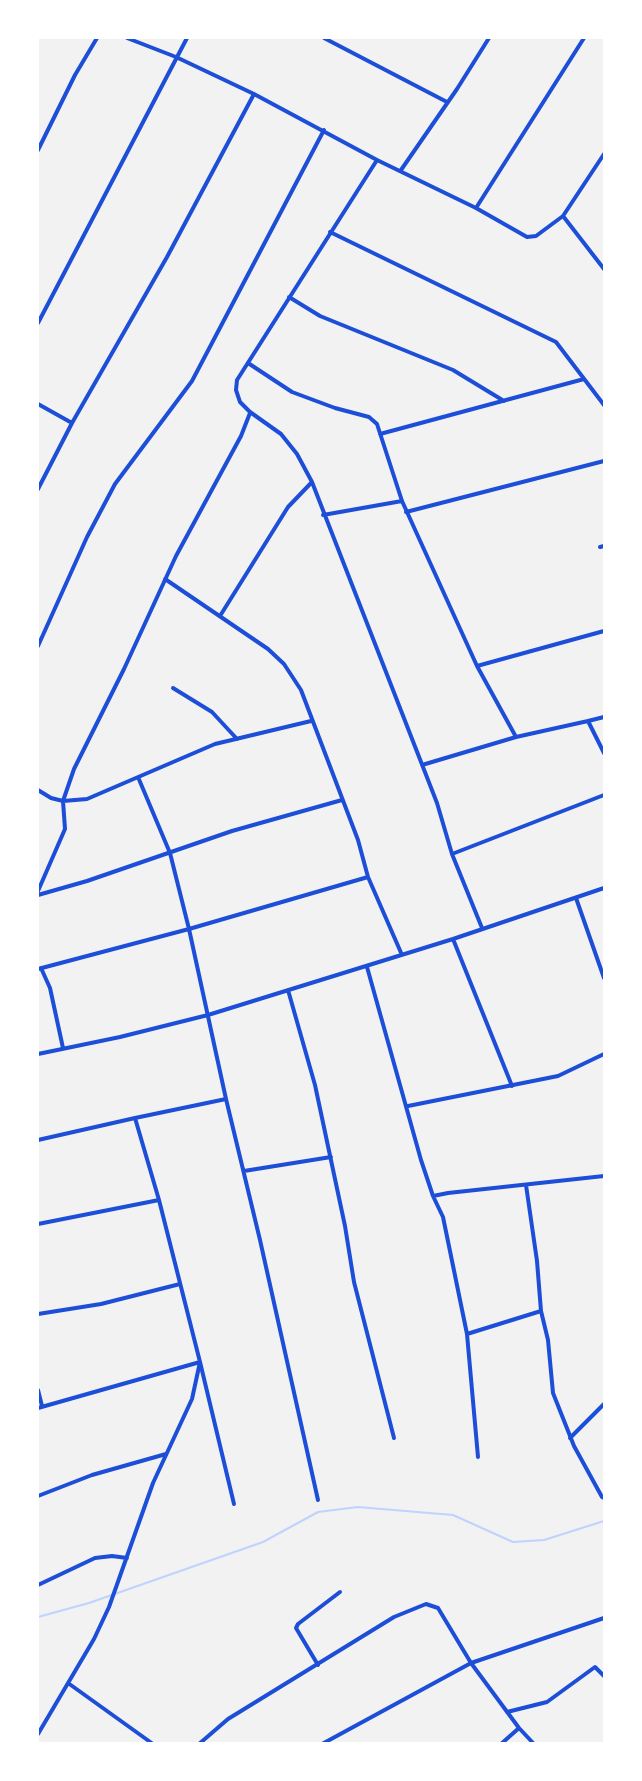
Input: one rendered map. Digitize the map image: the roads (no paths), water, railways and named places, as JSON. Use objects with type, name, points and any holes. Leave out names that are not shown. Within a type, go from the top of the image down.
[{"type":"street","points":[[38,150],[75,75],[97,38]]},
{"type":"street","points":[[127,38],[176,57],[254,94],[377,160],[476,208],[527,237],[536,236],[563,216],[604,154]]},
{"type":"street","points":[[38,323],[187,38]]},
{"type":"street","points":[[324,38],[447,102]]},
{"type":"street","points":[[401,170],[489,38]]},
{"type":"street","points":[[476,208],[584,38]]},
{"type":"street","points":[[38,489],[72,423],[167,257],[254,94]]},
{"type":"street","points":[[38,646],[87,537],[115,484],[192,381],[324,130]]},
{"type":"street","points":[[377,160],[289,297],[266,338],[237,380],[236,390],[240,402],[281,434],[297,453],[312,482],[422,765],[452,854],[482,928]]},
{"type":"street","points":[[563,216],[604,268]]},
{"type":"street","points":[[330,232],[556,342],[604,405]]},
{"type":"street","points":[[289,297],[320,316],[453,370],[504,401]]},
{"type":"street","points":[[248,363],[292,392],[335,408],[369,417],[377,424],[406,512],[477,666],[516,737]]},
{"type":"street","points":[[380,434],[584,379]]},
{"type":"street","points":[[38,404],[72,423]]},
{"type":"street","points":[[38,893],[65,829],[63,801],[74,769],[124,669],[165,579],[241,436],[250,412]]},
{"type":"street","points":[[406,512],[604,461]]},
{"type":"street","points":[[220,616],[288,507],[312,482]]},
{"type":"street","points":[[323,515],[402,501]]},
{"type":"street","points":[[165,579],[268,649],[284,664],[301,690],[358,840],[368,877],[402,955]]},
{"type":"street","points":[[477,666],[604,632]]},
{"type":"street","points":[[173,688],[212,712],[237,739]]},
{"type":"street","points":[[422,765],[516,737],[604,717]]},
{"type":"street","points":[[38,790],[51,798],[63,801],[87,799],[215,744],[311,721]]},
{"type":"street","points":[[588,721],[604,753]]},
{"type":"street","points":[[138,777],[170,853],[189,929],[318,1500]]},
{"type":"street","points":[[452,854],[604,795]]},
{"type":"street","points":[[38,893],[170,853],[232,831],[342,800]]},
{"type":"street","points":[[63,1048],[50,988],[39,968],[189,929],[368,877]]},
{"type":"street","points":[[38,1054],[208,1015],[367,967],[604,888]]},
{"type":"street","points":[[576,898],[604,978]]},
{"type":"street","points":[[453,939],[512,1086]]},
{"type":"street","points":[[367,967],[433,1197],[443,1217],[467,1334],[478,1457]]},
{"type":"street","points":[[288,990],[315,1085],[354,1282],[394,1438]]},
{"type":"street","points":[[408,1106],[558,1076],[604,1054]]},
{"type":"street","points":[[38,1140],[226,1099]]},
{"type":"street","points":[[135,1118],[159,1200],[234,1504]]},
{"type":"street","points":[[244,1171],[331,1158]]},
{"type":"street","points":[[433,1197],[448,1193],[604,1176]]},
{"type":"street","points":[[526,1185],[537,1261],[541,1311],[548,1340],[553,1393],[570,1437],[604,1498]]},
{"type":"street","points":[[38,1224],[159,1200]]},
{"type":"street","points":[[38,1314],[101,1304],[180,1284]]},
{"type":"street","points":[[467,1334],[541,1311]]},
{"type":"street","points":[[38,1390],[40,1407],[200,1362]]},
{"type":"street","points":[[38,1731],[94,1639],[109,1606],[153,1483],[192,1399],[200,1362]]},
{"type":"street","points":[[570,1437],[604,1404]]},
{"type":"street","points":[[38,1497],[92,1475],[166,1454]]},
{"type":"street","points":[[38,1585],[96,1558],[112,1556],[127,1558]]},
{"type":"street","points":[[318,1665],[296,1628],[298,1624],[340,1592]]},
{"type":"street","points":[[200,1743],[228,1719],[394,1617],[426,1604],[438,1608],[471,1663],[519,1728],[534,1743]]},
{"type":"street","points":[[322,1743],[471,1663],[604,1618]]},
{"type":"street","points":[[507,1712],[547,1702],[595,1667],[604,1676]]},
{"type":"street","points":[[68,1683],[153,1743]]},
{"type":"street","points":[[501,1743],[519,1728]]},
{"type":"waterway","points":[[38,1617],[89,1603],[263,1542],[318,1512],[358,1507],[453,1515],[513,1542],[544,1540],[604,1521]]}]
